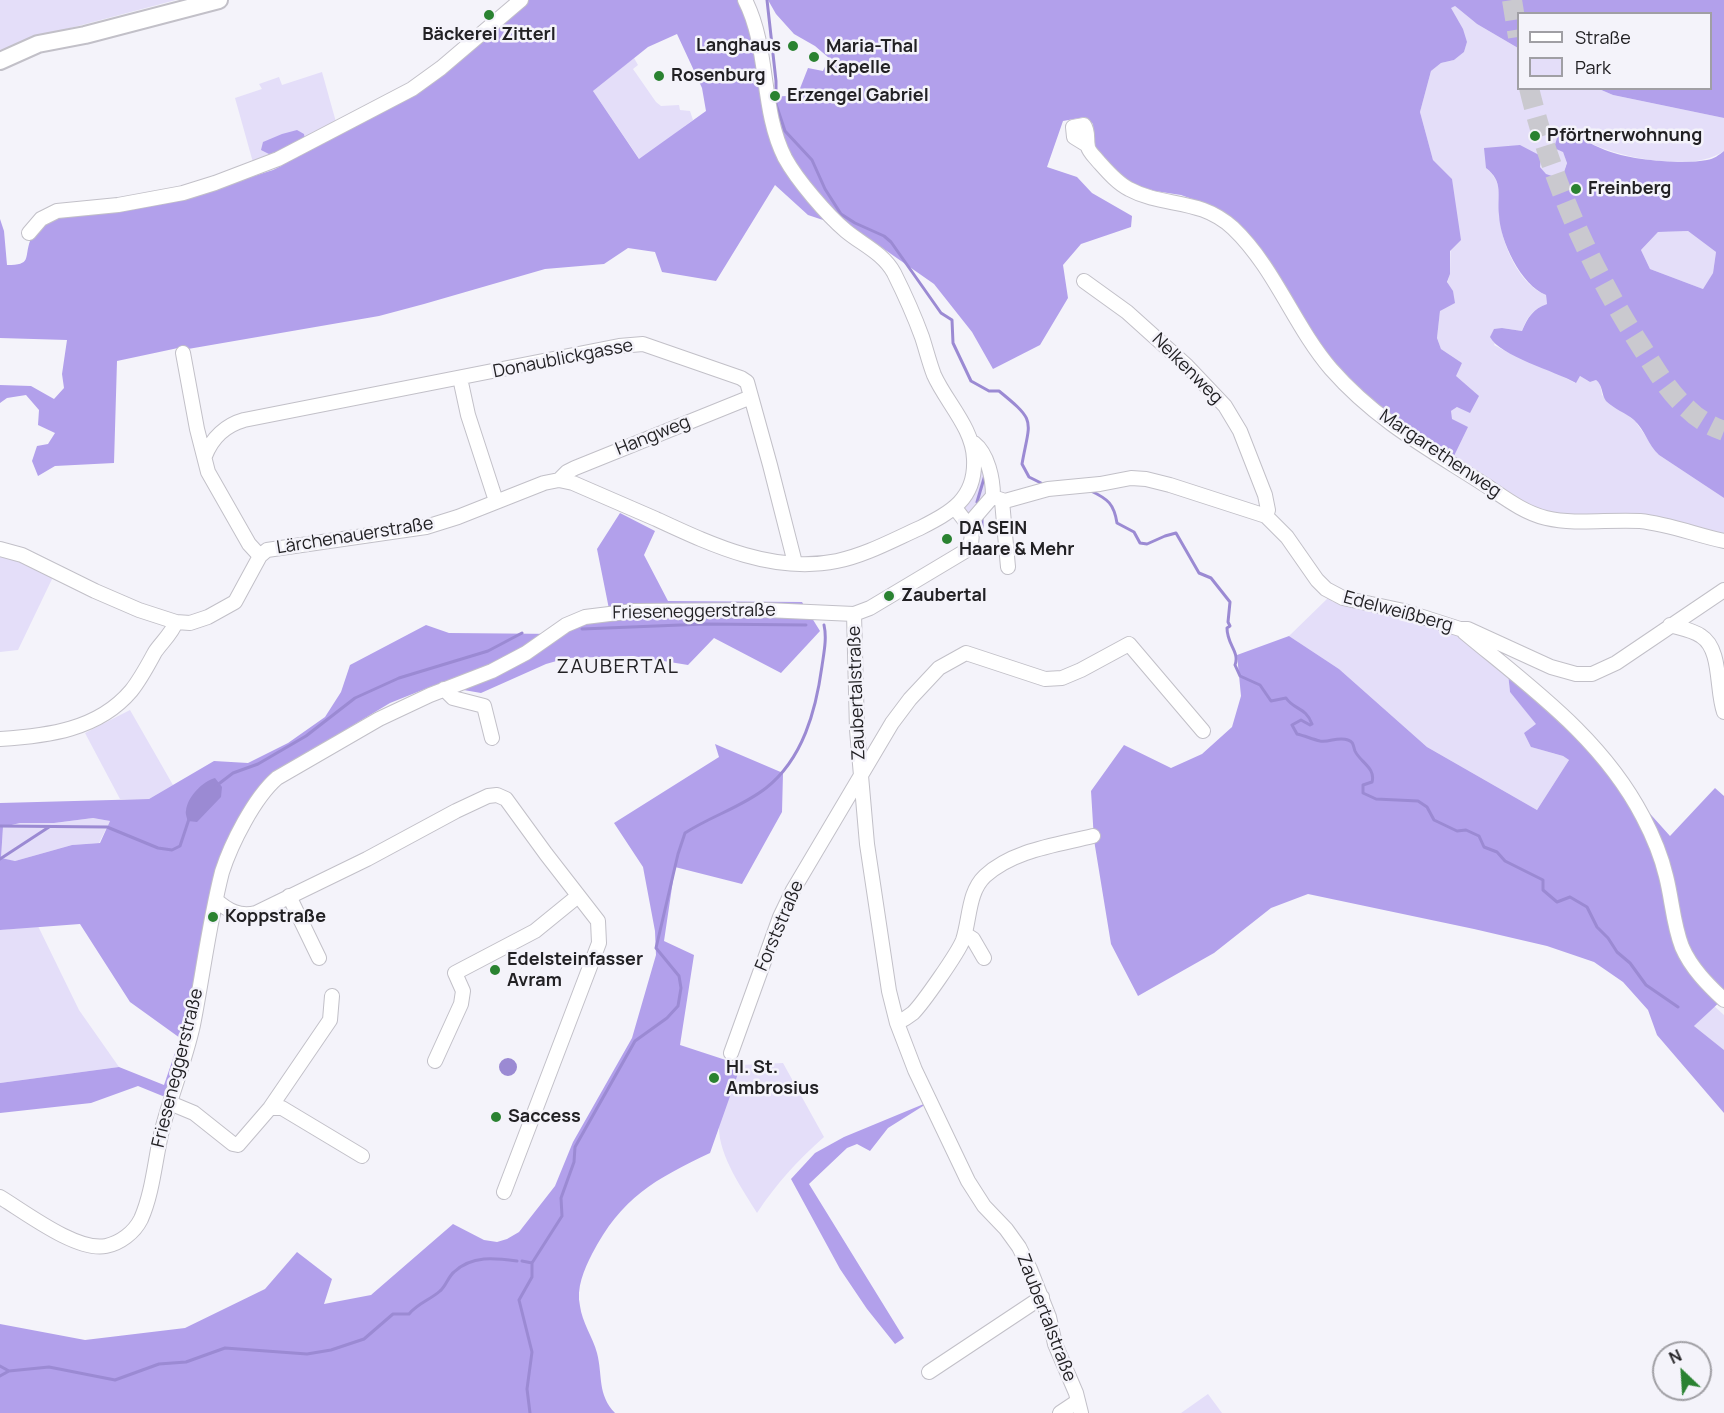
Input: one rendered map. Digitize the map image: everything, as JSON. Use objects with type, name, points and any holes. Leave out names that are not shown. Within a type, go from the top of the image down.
[{"type":"main road","points":[[0,62],[52,49],[85,35],[219,0]]},
{"type":"street","points":[[29,233],[39,221],[57,211],[118,205],[183,193],[278,159],[412,89],[441,68],[521,0]]},
{"type":"street","points":[[559,480],[589,490],[721,548],[750,557],[795,563],[824,563],[851,557],[909,533],[955,508],[966,495],[972,479],[974,461],[971,442],[933,372],[919,328],[890,266],[876,252],[837,222],[804,185],[787,161],[780,146],[772,116],[756,28],[745,0]]},
{"type":"street","name":"Margarethenweg","points":[[1087,145],[1099,162],[1128,188],[1159,199],[1209,211],[1233,228],[1271,278],[1304,332],[1333,371],[1397,430],[1426,449],[1516,504],[1542,517],[1577,521],[1645,522],[1724,541]]},
{"type":"street","name":"Nelkenweg","points":[[1084,281],[1127,312],[1187,366],[1225,406],[1240,431],[1265,495],[1268,505],[1266,516]]},
{"type":"street","name":"Donaublickgasse","points":[[205,456],[210,445],[221,432],[235,422],[619,346],[643,344],[744,379],[748,385],[795,563]]},
{"type":"street","points":[[183,353],[198,437],[208,472],[249,544],[260,556]]},
{"type":"street","points":[[460,378],[481,460],[496,501]]},
{"type":"street","name":"Hangweg","points":[[559,480],[567,472],[576,468],[751,397]]},
{"type":"street","points":[[971,442],[978,446],[986,462],[998,499],[1008,567]]},
{"type":"street","name":"Edelweißberg","points":[[998,499],[1009,501],[1048,489],[1131,478],[1146,479],[1240,506],[1266,516],[1287,537],[1317,580],[1333,594],[1420,615],[1460,629],[1468,629],[1551,668],[1584,674],[1599,671],[1616,663],[1724,590]]},
{"type":"street","name":"Lärchenauerstraße","points":[[0,537],[4,549],[119,601],[176,622],[190,622],[201,620],[230,605],[238,597],[260,556],[267,550],[426,527],[458,517],[544,483],[559,480]]},
{"type":"street","points":[[955,508],[968,525],[998,499]]},
{"type":"street","name":"Zaubertalstraße","points":[[968,525],[972,540],[967,550],[880,602],[854,614],[854,669],[861,773],[874,890],[889,991],[897,1023],[915,1070],[968,1181],[984,1206],[1019,1247],[1042,1297],[1055,1344],[1080,1407]]},
{"type":"street","name":"Frieseneggerstraße","points":[[0,1197],[74,1241],[99,1247],[118,1242],[133,1230],[141,1219],[192,1026],[222,872],[235,840],[274,781],[379,719],[492,671],[571,623],[601,614],[634,611],[766,610],[854,614]]},
{"type":"street","points":[[0,739],[49,735],[69,730],[101,716],[131,691],[176,622]]},
{"type":"street","points":[[1670,625],[1697,634],[1709,643],[1715,657],[1724,712]]},
{"type":"street","points":[[1460,629],[1563,715],[1609,764],[1635,803],[1657,848],[1666,876],[1682,948],[1696,971],[1724,1000]]},
{"type":"street","name":"Forststraße","points":[[732,1053],[785,906],[892,723],[910,699],[939,668],[966,653],[1038,677],[1054,679],[1081,670],[1129,644],[1203,731]]},
{"type":"street","points":[[444,690],[448,695],[459,700],[484,706],[492,738]]},
{"type":"street","points":[[216,900],[229,910],[250,915],[367,859],[488,796],[497,795],[506,799],[598,921],[599,943],[504,1192]]},
{"type":"street","points":[[897,1023],[921,1003],[961,944],[975,890],[985,876],[1005,862],[1021,855],[1093,836]]},
{"type":"street","points":[[289,896],[319,958]]},
{"type":"street","points":[[435,1061],[461,1004],[463,991],[455,973],[536,931],[578,896]]},
{"type":"street","points":[[965,934],[973,939],[984,958]]},
{"type":"street","points":[[170,1103],[194,1113],[236,1145],[240,1143],[270,1107],[330,1020],[332,996]]},
{"type":"street","points":[[270,1107],[282,1108],[362,1156]]},
{"type":"street","points":[[928,1372],[1042,1297]]},
{"type":"street","points":[[1060,1413],[1080,1407]]},
{"type":"green space","points":[[0,0],[176,0],[63,30],[0,50]]},
{"type":"green space","points":[[1455,6],[1477,24],[1517,47],[1517,90],[1601,90],[1613,95],[1724,118],[1724,151],[1711,158],[1676,162],[1657,161],[1620,154],[1590,143],[1563,152],[1567,162],[1564,172],[1555,177],[1546,175],[1540,167],[1486,168],[1499,189],[1501,228],[1511,258],[1516,268],[1530,284],[1537,291],[1546,295],[1547,304],[1531,314],[1522,331],[1502,328],[1494,345],[1575,383],[1580,376],[1590,382],[1596,380],[1600,383],[1602,395],[1635,421],[1659,455],[1724,498],[1724,536],[1569,516],[1526,506],[1452,460],[1451,411],[1457,407],[1455,375],[1462,363],[1441,349],[1437,338],[1440,311],[1450,273],[1452,179],[1433,160],[1420,112],[1431,71],[1441,63],[1454,60],[1464,52],[1467,42],[1450,8]]},
{"type":"green space","points":[[634,58],[638,65],[633,69],[656,102],[661,106],[679,105],[680,110],[690,111],[693,120],[640,160],[593,91]]},
{"type":"green space","points":[[322,72],[336,122],[254,166],[235,98],[262,89],[259,84],[279,77],[282,85]]},
{"type":"green space","points":[[1688,231],[1716,252],[1713,273],[1703,289],[1650,269],[1641,250],[1658,232]]},
{"type":"green space","points":[[981,458],[987,484],[981,504],[971,520],[963,508]]},
{"type":"green space","points":[[0,553],[13,555],[53,577],[18,650],[0,652]]},
{"type":"green space","points":[[1328,598],[1333,602],[1374,608],[1454,631],[1508,673],[1510,692],[1537,724],[1531,747],[1563,756],[1569,760],[1537,810],[1427,747],[1339,669],[1289,636]]},
{"type":"green space","points":[[130,710],[173,785],[149,799],[120,799],[85,733]]},
{"type":"green space","points":[[93,818],[110,821],[99,843],[72,845],[15,861],[1,859],[3,827],[20,823],[54,823]]},
{"type":"green space","points":[[38,926],[79,1010],[119,1067],[0,1083],[0,930]]},
{"type":"green space","points":[[1714,1006],[1724,1015],[1724,1050],[1694,1026]]},
{"type":"green space","points":[[783,1063],[824,1137],[788,1173],[757,1213],[727,1161],[720,1139],[720,1122],[741,1065]]},
{"type":"green space","points":[[1208,1394],[1222,1413],[1181,1413]]},
{"type":"shaded area","points":[[527,0],[739,0],[772,97],[786,96],[799,91],[808,68],[823,71],[829,58],[815,46],[794,34],[776,14],[768,0],[1724,0],[1724,118],[1613,95],[1601,90],[1712,90],[1712,12],[1517,12],[1517,47],[1477,24],[1455,6],[1451,8],[1463,29],[1467,42],[1464,52],[1454,60],[1441,63],[1431,71],[1420,112],[1433,160],[1452,179],[1461,240],[1450,251],[1450,274],[1447,282],[1453,291],[1455,303],[1440,311],[1437,338],[1441,349],[1462,363],[1456,376],[1479,396],[1470,413],[1457,407],[1451,411],[1452,419],[1468,427],[1452,460],[1361,396],[1330,360],[1238,226],[1217,208],[1181,195],[1155,191],[1127,182],[1094,147],[1093,124],[1085,117],[1063,121],[1047,167],[1077,177],[1092,193],[1132,216],[1131,227],[1081,244],[1063,265],[1068,298],[1040,345],[993,369],[972,332],[934,284],[842,219],[835,211],[826,221],[808,215],[775,185],[716,281],[662,272],[655,252],[628,248],[604,264],[545,269],[379,316],[188,349],[178,348],[117,361],[114,463],[55,466],[38,476],[32,461],[37,446],[48,444],[55,433],[38,425],[39,410],[26,395],[7,398],[0,403],[0,385],[31,386],[54,399],[64,388],[62,374],[67,340],[0,338],[0,219],[4,231],[7,265],[20,264],[26,259],[32,236],[44,220],[213,189],[273,170],[294,155],[415,95]],"holes":[[[677,34],[702,88],[706,111],[639,159],[593,91],[648,47]]]},
{"type":"shaded area","points":[[1564,128],[1589,143],[1615,154],[1656,161],[1707,160],[1724,151],[1724,498],[1659,455],[1634,420],[1606,401],[1600,384],[1596,380],[1590,382],[1580,376],[1576,383],[1516,357],[1505,351],[1490,337],[1494,329],[1522,331],[1531,314],[1547,304],[1546,295],[1537,290],[1520,272],[1503,237],[1500,225],[1499,189],[1492,173],[1486,168],[1484,148],[1520,145],[1541,156],[1540,167],[1546,174],[1555,177],[1564,172],[1567,163],[1563,152],[1554,148]],"holes":[[[1688,231],[1716,252],[1713,273],[1703,289],[1650,269],[1641,250],[1658,232]]]},
{"type":"shaded area","points":[[297,130],[304,134],[305,140],[271,155],[261,150],[263,142]]},
{"type":"shaded area","points":[[620,513],[655,531],[644,555],[668,601],[802,602],[820,631],[781,673],[714,638],[688,665],[633,656],[567,658],[546,664],[481,693],[435,685],[390,703],[282,768],[244,817],[204,947],[183,1039],[165,1097],[138,1086],[91,1103],[0,1113],[0,1083],[119,1067],[164,1085],[180,1038],[130,1002],[80,924],[0,930],[0,803],[149,799],[214,761],[248,763],[288,743],[325,717],[341,692],[350,665],[426,625],[449,633],[560,634],[609,609],[597,549]],"holes":[[[93,818],[110,821],[100,843],[72,845],[15,861],[1,858],[3,827],[20,823],[54,823]]]},
{"type":"shaded area","points":[[1289,636],[1339,669],[1427,747],[1537,810],[1569,760],[1563,756],[1531,747],[1524,733],[1536,724],[1510,692],[1508,673],[1583,739],[1670,836],[1715,788],[1724,796],[1724,998],[1694,1026],[1724,1050],[1724,1113],[1657,1035],[1648,1010],[1623,982],[1594,962],[1547,946],[1308,894],[1271,908],[1214,953],[1138,996],[1111,944],[1094,840],[1091,791],[1124,745],[1171,768],[1202,754],[1232,727],[1241,696],[1237,655]]},
{"type":"shaded area","points":[[715,744],[783,773],[782,812],[742,884],[675,867],[664,941],[694,955],[680,1045],[741,1065],[710,1153],[672,1172],[641,1192],[628,1204],[603,1235],[584,1273],[579,1293],[581,1312],[597,1353],[605,1399],[615,1413],[0,1413],[0,1324],[85,1340],[185,1328],[265,1289],[297,1252],[332,1279],[324,1304],[371,1295],[453,1224],[484,1240],[497,1242],[519,1232],[555,1186],[573,1142],[632,1038],[656,955],[655,931],[643,867],[614,823],[719,757]]},
{"type":"shaded area","points":[[215,778],[222,787],[221,797],[197,822],[188,821],[186,812],[192,795],[206,782]]},
{"type":"shaded area","points":[[508,1058],[514,1061],[517,1067],[514,1073],[508,1076],[502,1073],[499,1067],[502,1061]]},
{"type":"shaded area","points":[[931,1101],[888,1128],[870,1151],[857,1144],[847,1148],[809,1184],[904,1338],[895,1344],[867,1309],[840,1269],[791,1179],[815,1153],[844,1137]]},
{"type":"waterway","points":[[767,0],[776,81],[776,104],[785,131],[812,160],[825,189],[841,214],[884,236],[891,242],[941,313],[952,320],[953,343],[971,381],[989,391],[999,391],[1020,409],[1028,422],[1022,464],[1029,477],[1041,483]]},
{"type":"waterway","points":[[977,502],[985,475]]},
{"type":"waterway","points":[[1091,491],[1109,503],[1117,523],[1134,532],[1140,543],[1147,544],[1176,533],[1199,573],[1211,578],[1230,602],[1228,622],[1230,626],[1227,628],[1236,656],[1235,665],[1240,676],[1260,685],[1271,701],[1286,698],[1307,714],[1312,724],[1301,720],[1292,725],[1297,734],[1320,741],[1341,739],[1351,742],[1357,755],[1367,765],[1373,777],[1372,782],[1363,785],[1363,793],[1376,799],[1418,801],[1427,807],[1434,820],[1457,831],[1466,830],[1479,836],[1484,847],[1497,852],[1505,861],[1543,880],[1543,890],[1557,902],[1570,897],[1587,907],[1597,927],[1617,952],[1630,963],[1646,985],[1678,1007]]},
{"type":"waterway","points":[[982,518],[982,528]]},
{"type":"waterway","points":[[582,629],[705,624],[806,625]]},
{"type":"waterway","points":[[530,1413],[527,1389],[532,1352],[519,1300],[532,1277],[532,1263],[562,1216],[561,1198],[574,1162],[575,1147],[635,1041],[667,1018],[678,1006],[681,988],[679,976],[656,948],[685,833],[757,795],[790,763],[806,733],[816,700],[825,645],[824,625]]},
{"type":"waterway","points":[[216,786],[233,773],[258,764],[306,736],[355,698],[399,678],[488,651],[522,633]]},
{"type":"waterway","points":[[0,826],[107,827],[158,848],[172,850],[180,846],[189,819]]},
{"type":"waterway","points":[[0,859],[49,827]]},
{"type":"waterway","points":[[0,1366],[9,1371],[49,1367],[115,1380],[159,1364],[186,1362],[225,1348],[307,1354],[331,1350],[364,1339],[393,1314],[409,1314],[440,1291],[452,1274],[468,1263],[484,1259],[517,1261]]},
{"type":"waterway","points":[[522,1261],[532,1263]]},
{"type":"waterway","points":[[0,1376],[9,1371]]},
{"type":"tunnel","points":[[1512,0],[1517,31]]},
{"type":"tunnel","points":[[1530,90],[1561,190],[1590,255],[1623,318],[1675,396],[1697,417],[1724,431]]},
{"type":"place","name":"Bäckerei Zitterl","points":[[489,15]]},
{"type":"place","name":"Langhaus","points":[[793,46]]},
{"type":"place","name":"Maria-Thal Kapelle","points":[[814,57]]},
{"type":"place","name":"Rosenburg","points":[[659,76]]},
{"type":"place","name":"Erzengel Gabriel","points":[[775,96]]},
{"type":"place","name":"Pförtnerwohnung","points":[[1535,136]]},
{"type":"place","name":"Freinberg","points":[[1576,189]]},
{"type":"place","name":"DA SEIN Haare & Mehr","points":[[947,539]]},
{"type":"place","name":"Zaubertal","points":[[889,596]]},
{"type":"place","name":"Koppstraße","points":[[213,917]]},
{"type":"place","name":"Edelsteinfasser Avram","points":[[495,970]]},
{"type":"place","name":"Hl. St. Ambrosius","points":[[714,1078]]},
{"type":"place","name":"Saccess","points":[[496,1117]]},
{"type":"district","name":"ZAUBERTAL","points":[[618,667]]}]
